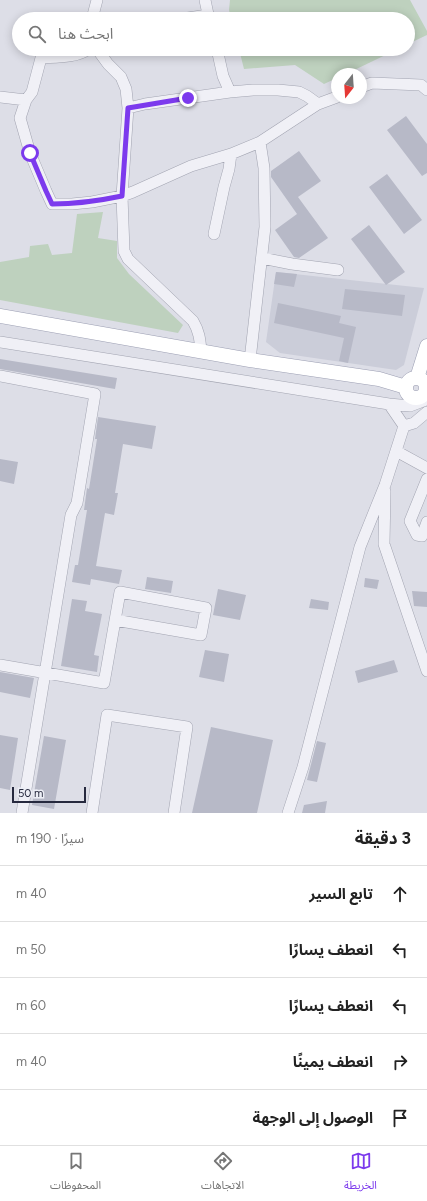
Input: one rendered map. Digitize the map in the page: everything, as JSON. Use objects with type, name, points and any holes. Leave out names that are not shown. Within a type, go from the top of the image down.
[{"type":"main road","points":[[0,316],[250,360],[379,379],[406,387]]},
{"type":"main road","points":[[424,389],[412,379],[408,382],[406,387],[407,393],[411,398],[415,399],[424,389],[427,346]]},
{"type":"street","points":[[94,12],[97,0]]},
{"type":"street","points":[[205,0],[207,12]]},
{"type":"street","points":[[71,56],[41,58],[32,92],[26,100],[20,118],[30,153],[52,204],[92,202],[122,196],[191,166],[230,154],[260,142],[318,104],[331,99]]},
{"type":"street","points":[[102,56],[121,77],[126,89],[128,108],[122,196],[124,251],[128,259],[193,320],[198,329],[201,351]]},
{"type":"street","points":[[219,56],[230,92]]},
{"type":"street","points":[[367,85],[372,83],[421,85],[427,90]]},
{"type":"street","points":[[128,108],[145,104],[230,92],[278,90],[299,92],[318,104]]},
{"type":"street","points":[[0,97],[26,100]]},
{"type":"street","points":[[250,360],[262,258],[266,201],[264,168],[260,142]]},
{"type":"street","points":[[214,234],[229,169],[230,154]]},
{"type":"street","points":[[262,258],[292,264],[338,270]]},
{"type":"street","points":[[0,342],[389,404],[410,406],[424,389]]},
{"type":"street","points":[[0,376],[96,394],[77,503],[71,515],[22,813]]},
{"type":"street","points":[[389,404],[404,426]]},
{"type":"street","points":[[404,426],[414,423],[427,412]]},
{"type":"street","points":[[288,813],[303,767],[360,548],[385,485],[404,426]]},
{"type":"street","points":[[396,451],[427,468]]},
{"type":"street","points":[[427,479],[410,521],[417,535],[422,536],[427,522]]},
{"type":"street","points":[[385,485],[384,544],[427,671]]},
{"type":"street","points":[[0,665],[104,683],[115,620],[120,592],[206,608],[201,635],[115,620]]},
{"type":"street","points":[[92,813],[107,715],[187,727],[174,813]]},
{"type":"shaded area","points":[[276,272],[424,288],[404,365],[396,370],[280,353],[266,342]]},
{"type":"green space","points":[[230,0],[410,0],[427,31],[427,35],[415,41],[415,12],[229,12]]},
{"type":"green space","points":[[241,56],[383,56],[358,68],[331,68],[331,81],[324,84],[295,65],[244,69]]},
{"type":"green space","points":[[103,212],[98,238],[117,241],[117,258],[129,274],[183,325],[178,333],[0,300],[0,262],[29,257],[30,246],[48,244],[52,255],[72,253],[77,214]]},
{"type":"building","points":[[406,116],[427,144],[427,173],[422,176],[387,130]]},
{"type":"building","points":[[299,151],[321,181],[298,197],[328,238],[299,258],[294,257],[275,230],[297,214],[271,177],[271,171]]},
{"type":"building","points":[[387,174],[422,220],[404,234],[369,187]]},
{"type":"building","points":[[369,225],[405,272],[386,285],[351,239]]},
{"type":"building","points":[[276,272],[297,274],[294,287],[274,284]]},
{"type":"building","points":[[345,289],[405,295],[402,316],[342,309]]},
{"type":"building","points":[[278,303],[341,316],[339,323],[356,327],[348,363],[339,361],[344,338],[274,323]]},
{"type":"building","points":[[0,359],[117,378],[115,389],[0,369]]},
{"type":"building","points":[[98,417],[156,426],[152,449],[123,444],[115,493],[118,493],[114,515],[105,513],[96,566],[122,570],[119,584],[91,579],[90,585],[72,582],[75,565],[78,565],[87,510],[84,510],[97,439],[95,439]]},
{"type":"building","points":[[0,459],[18,462],[14,484],[0,481]]},
{"type":"building","points":[[147,577],[173,581],[171,593],[145,589]]},
{"type":"building","points":[[365,578],[379,580],[377,589],[364,587]]},
{"type":"building","points":[[218,589],[246,595],[240,620],[213,615]]},
{"type":"building","points":[[412,591],[427,592],[427,607],[414,606]]},
{"type":"building","points":[[72,599],[87,601],[85,611],[102,614],[94,655],[99,656],[97,672],[61,666]]},
{"type":"building","points":[[311,599],[329,602],[328,610],[309,608]]},
{"type":"building","points":[[205,650],[229,654],[224,682],[199,677]]},
{"type":"building","points":[[394,660],[398,672],[358,683],[355,671]]},
{"type":"building","points":[[0,672],[34,678],[30,698],[0,692]]},
{"type":"building","points":[[211,727],[273,740],[257,813],[192,813]]},
{"type":"building","points":[[0,735],[18,738],[10,790],[0,788]]},
{"type":"building","points":[[44,736],[66,740],[54,809],[32,805]]},
{"type":"building","points":[[317,741],[326,743],[317,782],[307,780]]},
{"type":"building","points":[[327,801],[325,813],[302,813],[304,805]]},
{"type":"route","points":[[30,153],[52,204],[92,202],[122,196],[128,108],[188,98]]}]
